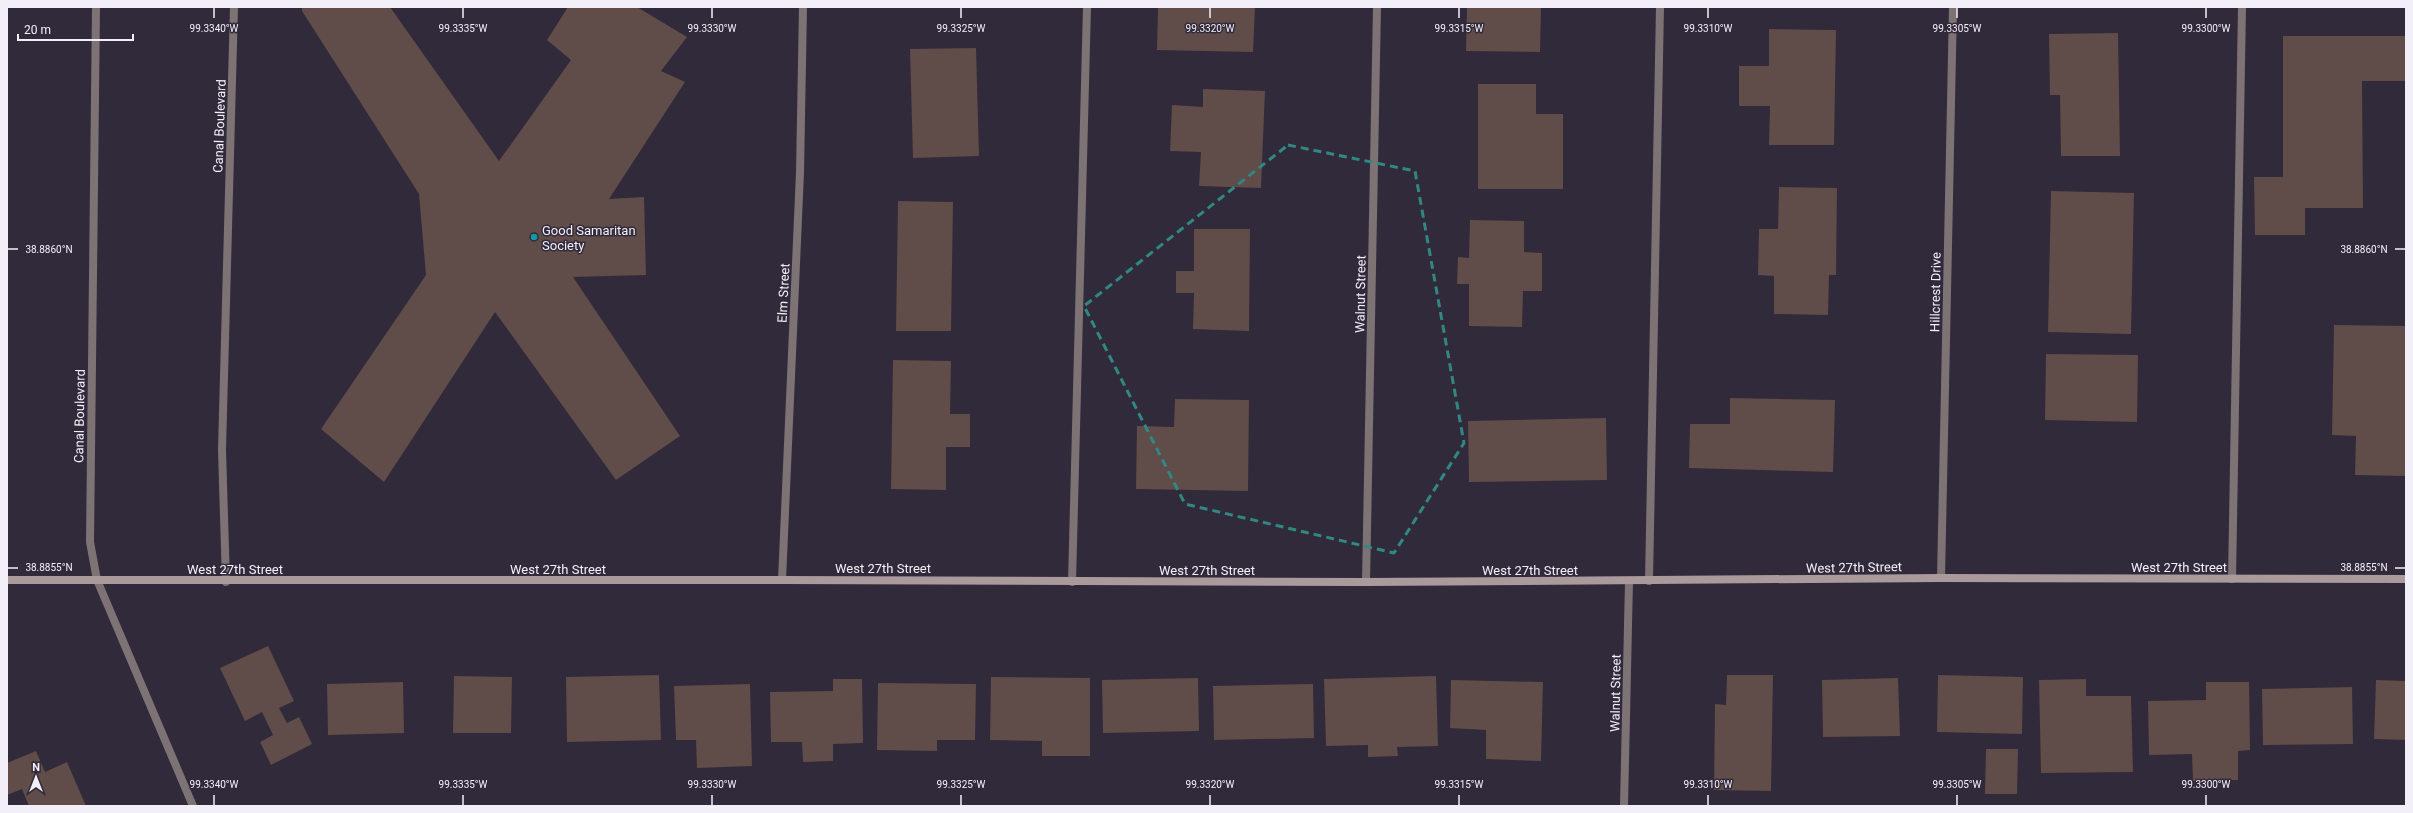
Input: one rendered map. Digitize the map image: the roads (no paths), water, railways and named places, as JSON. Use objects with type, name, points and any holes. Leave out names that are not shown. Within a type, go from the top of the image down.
[{"type":"main road","name":"West 27th Street","points":[[7,580],[226,582],[782,580],[1366,582],[1941,578],[2406,579]]},
{"type":"street","name":"Canal Boulevard","points":[[96,7],[90,542],[97,580],[192,806]]},
{"type":"street","name":"Canal Boulevard","points":[[226,582],[222,450],[234,7]]},
{"type":"street","name":"Elm Street","points":[[782,580],[800,173],[803,7]]},
{"type":"street","points":[[1072,582],[1087,7]]},
{"type":"street","name":"Walnut Street","points":[[1366,582],[1377,7]]},
{"type":"street","points":[[1649,581],[1660,7]]},
{"type":"street","name":"Hillcrest Drive","points":[[1941,578],[1953,7]]},
{"type":"street","points":[[2232,579],[2242,7]]},
{"type":"street","name":"Walnut Street","points":[[1624,806],[1629,581]]},
{"type":"place","name":"Good Samaritan Society","points":[[534,237]]}]
